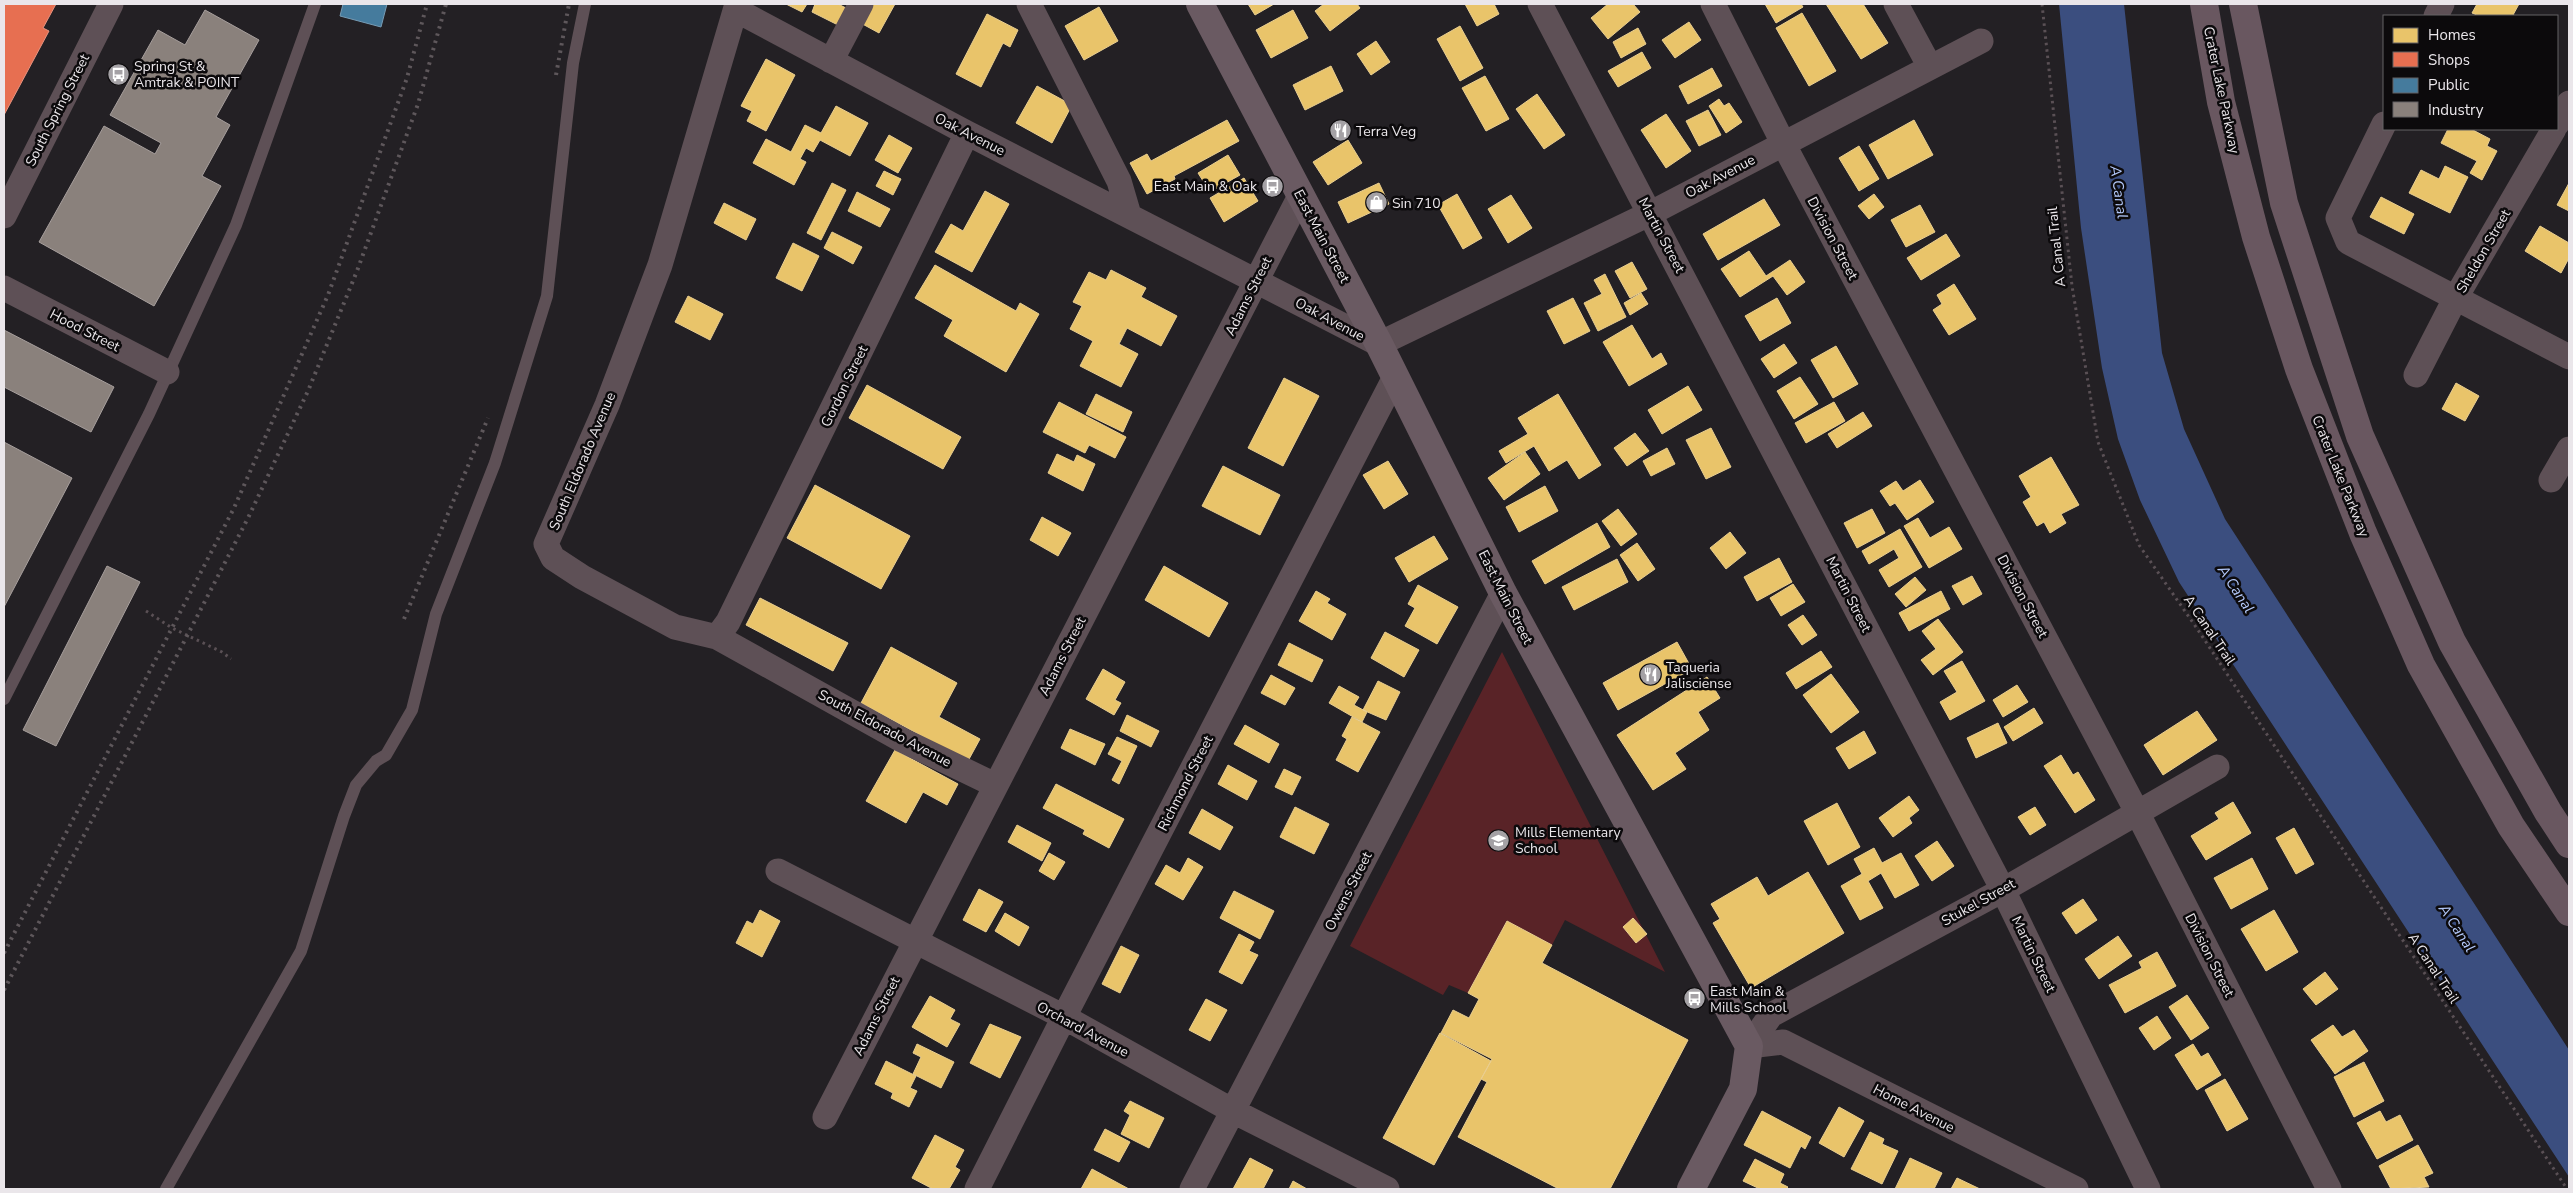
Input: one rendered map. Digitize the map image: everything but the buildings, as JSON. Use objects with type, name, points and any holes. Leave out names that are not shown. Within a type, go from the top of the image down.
[{"type":"main road","name":"Crater Lake Parkway","points":[[2204,4],[2221,102],[2256,237],[2299,369],[2363,534],[2421,665],[2511,826],[2569,912]]},
{"type":"main road","points":[[2243,4],[2284,204],[2360,436],[2452,642],[2548,812],[2569,844]]},
{"type":"street","name":"South Spring Street","points":[[4,216],[111,4]]},
{"type":"street","points":[[831,61],[861,4]]},
{"type":"street","points":[[1029,4],[1119,182],[1130,215]]},
{"type":"street","name":"East Main Street","points":[[1200,4],[1379,344],[1503,593],[1749,1046]]},
{"type":"street","name":"Martin Street","points":[[1540,4],[2003,890],[2148,1189]]},
{"type":"street","name":"Division Street","points":[[1713,4],[1783,143],[2137,812],[2330,1189]]},
{"type":"street","points":[[1896,4],[1930,67]]},
{"type":"street","name":"Oak Avenue","points":[[737,7],[831,61],[967,133],[1379,344],[1650,213],[1981,41]]},
{"type":"street","name":"South Eldorado Avenue","points":[[737,7],[660,265],[607,405],[546,544],[553,558],[582,577],[675,626],[717,636],[902,740],[995,785]]},
{"type":"street","points":[[2558,122],[2569,103]]},
{"type":"street","points":[[2383,126],[2338,218],[2348,242],[2569,357]]},
{"type":"street","name":"Sheldon Street","points":[[2416,375],[2456,299],[2553,130]]},
{"type":"street","name":"Gordon Street","points":[[717,636],[728,622],[967,133]]},
{"type":"street","name":"Adams Street","points":[[825,1117],[1300,196]]},
{"type":"street","name":"Hood Street","points":[[4,288],[167,372]]},
{"type":"street","name":"Richmond Street","points":[[977,1189],[1395,377]]},
{"type":"street","points":[[2551,480],[2569,449]]},
{"type":"street","name":"Owens Street","points":[[1192,1189],[1503,593]]},
{"type":"street","name":"Stukel Street","points":[[1749,1046],[1771,1015],[2003,890],[2217,767]]},
{"type":"street","name":"Orchard Avenue","points":[[778,871],[1064,1017],[1233,1111],[1387,1189]]},
{"type":"street","name":"Home Avenue","points":[[1749,1046],[1783,1042],[2076,1189]]},
{"type":"street","points":[[1691,1189],[1743,1089],[1749,1046]]},
{"type":"lane","points":[[4,699],[149,414],[236,225],[315,4]]},
{"type":"lane","points":[[166,1189],[301,951],[344,816],[356,785],[376,761],[386,755],[412,710],[436,614],[495,463],[547,296],[572,63],[585,4]]},
{"type":"path","name":"A Canal Trail","points":[[2042,4],[2072,286],[2098,442],[2139,545],[2203,638],[2567,1189]]},
{"type":"path","points":[[146,610],[172,628],[222,652],[231,659]]},
{"type":"shaded area","points":[[1502,652],[1665,972],[1565,920],[1552,945],[1507,921],[1468,993],[1449,985],[1443,995],[1350,946]]},
{"type":"water","name":"A Canal","points":[[2059,4],[2124,4],[2162,353],[2184,429],[2225,519],[2569,1050],[2569,1177],[2179,582],[2140,500],[2118,439],[2102,368],[2081,228]]},
{"type":"railway","points":[[4,953],[234,508],[328,295],[407,78],[427,4]]},
{"type":"railway","points":[[4,990],[249,516],[308,391],[357,271],[418,104],[446,4]]},
{"type":"railway","points":[[556,75],[569,4]]},
{"type":"railway","points":[[404,619],[488,418]]},
{"type":"place","name":"Spring St & Amtrak & POINT","points":[[118,74]]},
{"type":"place","name":"Terra Veg","points":[[1340,131]]},
{"type":"place","name":"East Main & Oak","points":[[1273,186]]},
{"type":"place","name":"Sin 710","points":[[1376,203]]},
{"type":"place","name":"Taqueria Jalisciense","points":[[1650,675]]},
{"type":"place","name":"Mills Elementary School","points":[[1499,840]]},
{"type":"place","name":"East Main & Mills School","points":[[1694,999]]}]
